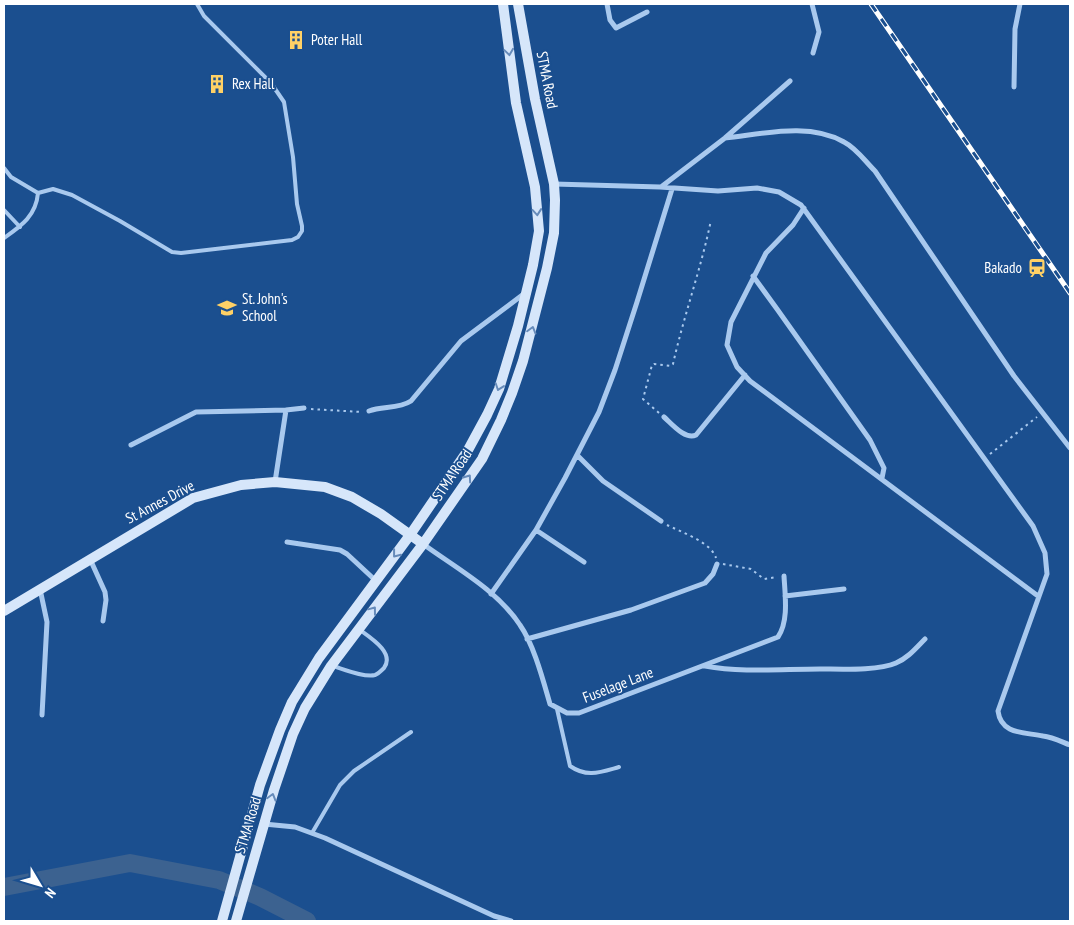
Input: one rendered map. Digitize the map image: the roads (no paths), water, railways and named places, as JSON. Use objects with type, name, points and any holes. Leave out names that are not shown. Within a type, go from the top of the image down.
[{"type":"main road","name":"STMA Road","points":[[222,921],[269,761],[292,702],[319,658],[410,535],[468,450],[488,415],[499,389],[518,326],[539,231],[535,186],[516,104],[502,4]]},
{"type":"main road","name":"STMA Road","points":[[236,921],[263,824],[293,734],[305,708],[331,666],[423,544],[482,459],[512,393],[532,328],[554,233],[554,184],[535,99],[518,4]]},
{"type":"main road","name":"St Annes Drive","points":[[4,611],[193,498],[241,485],[275,482],[325,488],[352,497],[382,514],[423,544]]},
{"type":"street","points":[[607,4],[610,20],[616,28],[647,12]]},
{"type":"street","points":[[812,4],[819,32],[813,53]]},
{"type":"street","points":[[1014,87],[1015,29],[1020,4]]},
{"type":"street","points":[[660,187],[725,138],[790,81]]},
{"type":"street","points":[[725,138],[789,132],[812,132],[830,135],[845,142],[875,171],[1014,376],[1070,448]]},
{"type":"street","points":[[554,184],[660,187],[718,191],[757,188],[779,192],[804,208],[1033,526],[1045,553],[1047,574],[998,711],[999,719],[1009,729],[1016,732],[1044,736],[1070,745]]},
{"type":"street","points":[[491,594],[536,530],[598,412],[615,370],[672,189]]},
{"type":"street","points":[[804,208],[793,225],[766,253],[731,322],[728,345],[737,367],[750,381],[1038,596]]},
{"type":"street","points":[[753,276],[778,308],[870,440],[884,468],[882,478]]},
{"type":"street","points":[[369,411],[405,404],[411,401],[461,340],[526,293]]},
{"type":"street","points":[[664,417],[687,435],[692,436],[696,434],[745,376]]},
{"type":"street","points":[[130,445],[196,412],[304,408]]},
{"type":"street","points":[[275,482],[286,410]]},
{"type":"street","points":[[577,455],[603,481],[661,522]]},
{"type":"street","points":[[536,530],[584,562]]},
{"type":"street","points":[[287,542],[340,550],[347,554],[375,580]]},
{"type":"street","points":[[423,544],[508,608],[527,639],[543,678],[550,704],[558,709]]},
{"type":"street","points":[[90,559],[106,600],[103,621]]},
{"type":"street","points":[[527,639],[631,610],[705,583],[717,564]]},
{"type":"street","name":"Fuselage Lane","points":[[558,709],[567,713],[579,713],[778,637],[783,630],[784,576]]},
{"type":"street","points":[[40,589],[47,622],[42,715]]},
{"type":"street","points":[[785,596],[844,589]]},
{"type":"street","points":[[704,666],[727,670],[884,667],[895,664],[905,658],[925,639]]},
{"type":"street","points":[[263,824],[295,827],[368,856],[494,916],[511,921]]},
{"type":"lane","points":[[4,168],[11,177],[38,193],[53,189],[72,195],[172,252],[182,253],[292,240],[298,237],[302,231],[302,226],[297,204],[293,157],[284,102],[271,83],[204,16],[196,4]]},
{"type":"lane","points":[[4,238],[30,218],[37,203],[38,193]]},
{"type":"lane","points":[[4,210],[20,227]]},
{"type":"lane","points":[[331,666],[362,674],[375,675],[382,670],[387,662],[387,655],[373,640],[358,629]]},
{"type":"lane","points":[[558,709],[570,766],[582,773],[599,773],[619,767]]},
{"type":"lane","points":[[312,834],[340,786],[354,771],[411,732]]},
{"type":"waterway","points":[[4,887],[130,863],[219,880],[260,897],[307,921]]},
{"type":"railway","points":[[871,4],[1070,293]]},
{"type":"place","name":"Poter Hall","points":[[296,40]]},
{"type":"place","name":"Rex Hall","points":[[217,84]]},
{"type":"place","name":"Bakado","points":[[1037,268]]},
{"type":"place","name":"St. John's School","points":[[227,308]]}]
